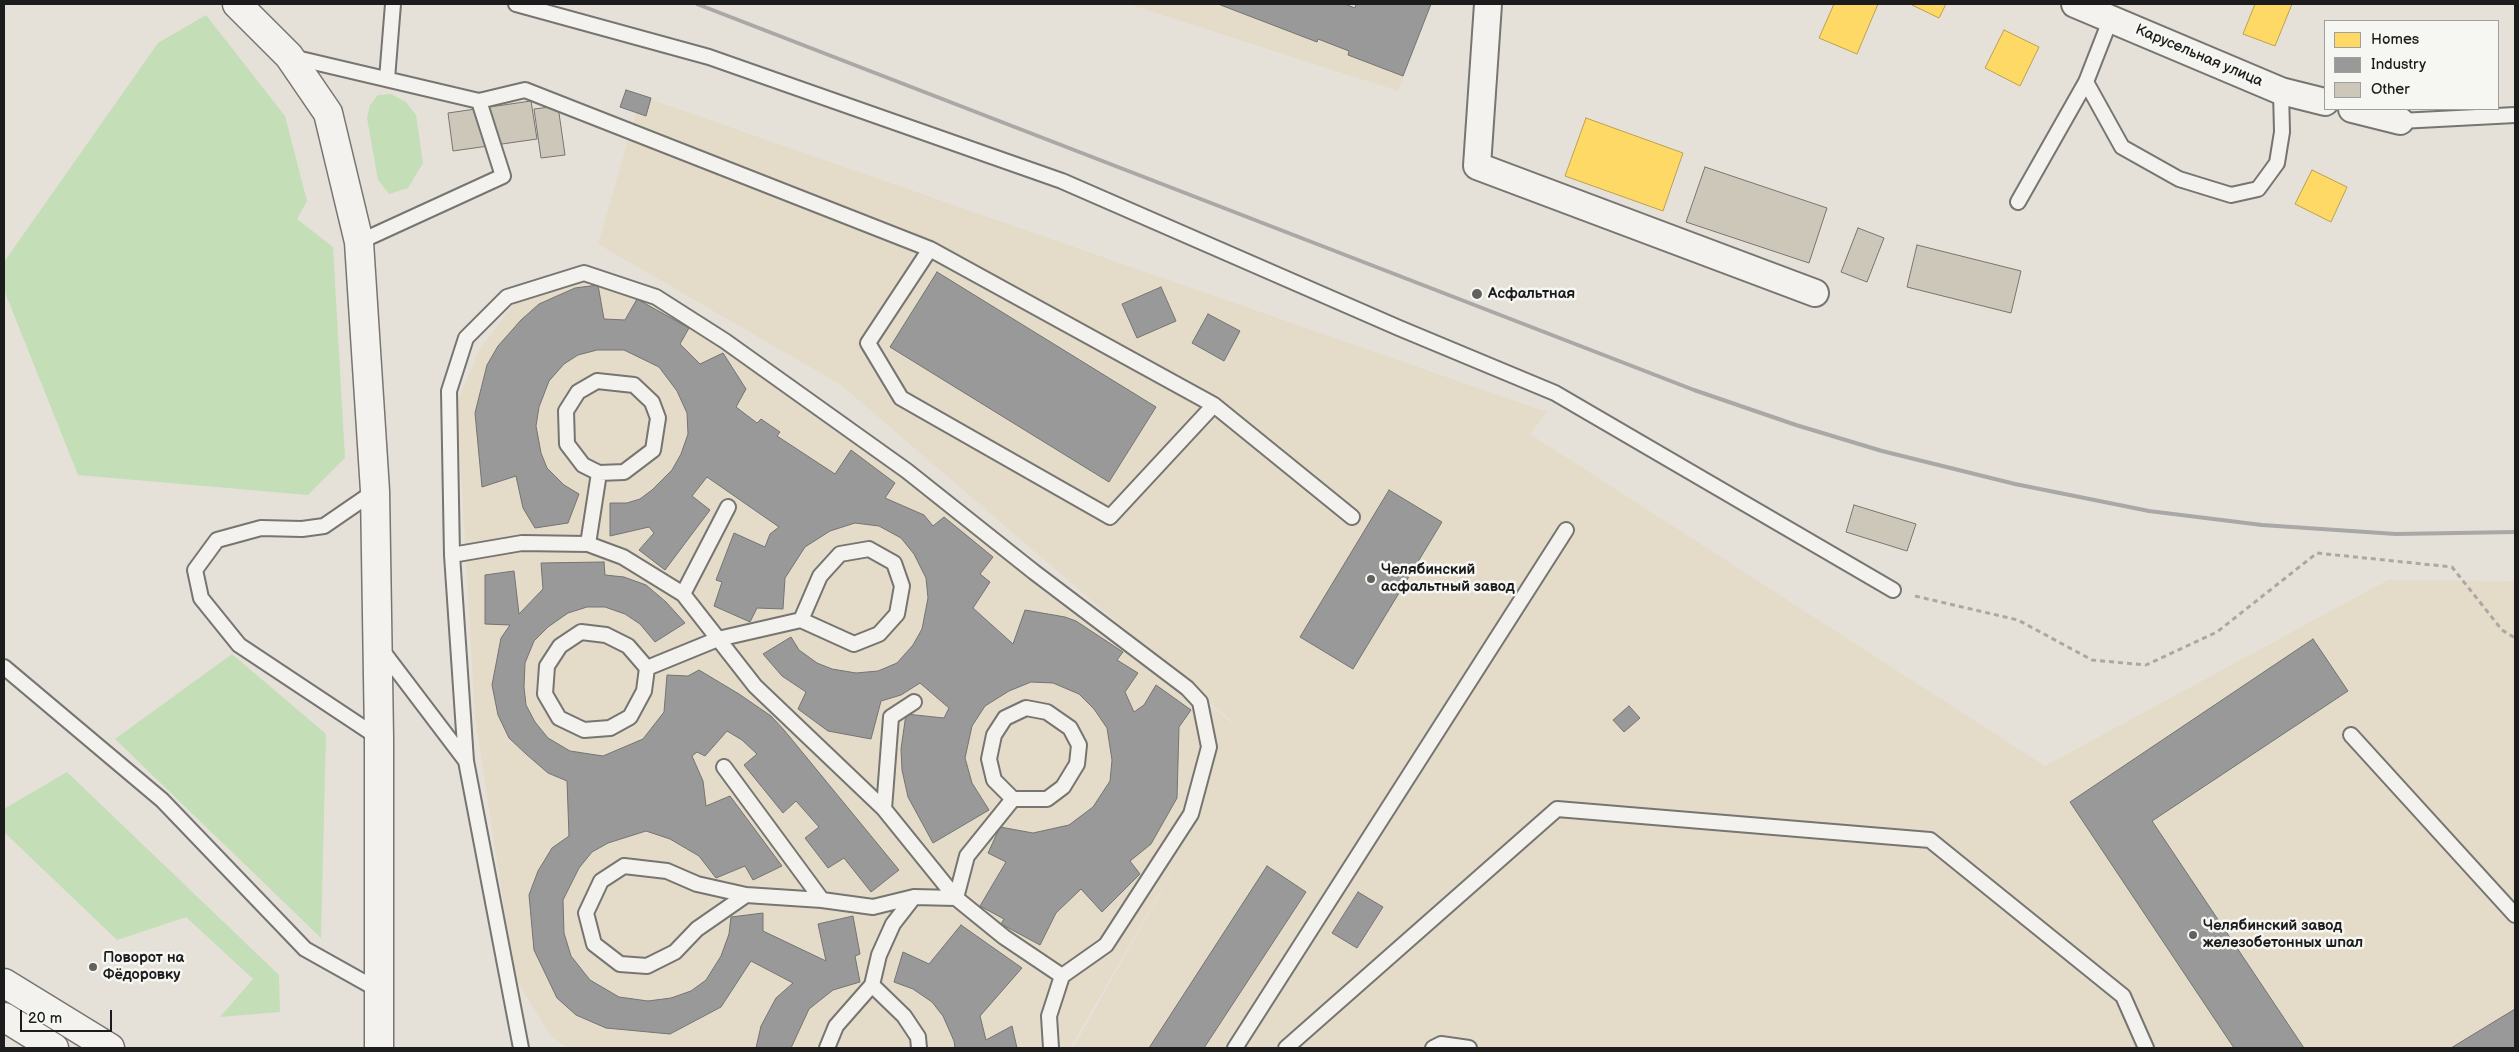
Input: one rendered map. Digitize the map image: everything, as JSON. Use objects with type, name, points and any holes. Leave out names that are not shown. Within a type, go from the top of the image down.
[{"type":"street","points":[[237,4],[289,56],[328,113],[359,242],[375,491],[379,738],[379,1048]]},
{"type":"street","points":[[1488,4],[1477,166],[1815,293]]},
{"type":"street","name":"Карусельная улица","points":[[2075,4],[2281,91],[2324,102]]},
{"type":"street","points":[[2356,110],[2400,121]]},
{"type":"street","points":[[4,983],[110,1048]]},
{"type":"street","points":[[380,991],[384,1048]]},
{"type":"street","points":[[4,1017],[54,1048]]},
{"type":"lane","points":[[387,79],[393,4]]},
{"type":"lane","points":[[516,4],[709,57],[1062,180],[1399,328],[1555,393],[1893,590]]},
{"type":"lane","points":[[2018,202],[2086,82],[2111,18]]},
{"type":"lane","points":[[289,56],[480,101],[525,90],[930,249],[1214,405],[1352,517]]},
{"type":"lane","points":[[2086,82],[2122,147],[2179,178],[2231,195],[2258,189],[2277,163],[2282,132],[2281,91]]},
{"type":"lane","points":[[359,242],[504,176],[480,101]]},
{"type":"lane","points":[[2400,121],[2515,114]]},
{"type":"lane","points":[[930,249],[868,343],[901,398],[1110,517],[1214,405]]},
{"type":"lane","points":[[521,1048],[466,761],[452,555],[449,391],[466,338],[507,297],[584,274],[656,297],[725,341],[906,471],[1034,572],[1187,688],[1200,702],[1209,747],[1191,814],[1106,945],[1062,976],[1049,1016],[1051,1048]]},
{"type":"lane","points":[[598,380],[634,385],[652,402],[658,418],[652,450],[624,472],[599,473],[583,465],[567,444],[566,411],[578,392],[598,380]]},
{"type":"lane","points":[[588,544],[599,473]]},
{"type":"lane","points":[[375,491],[324,526],[302,530],[261,528],[217,540],[195,570],[201,598],[239,645],[379,738]]},
{"type":"lane","points":[[683,594],[728,507]]},
{"type":"lane","points":[[1235,1048],[1566,530]]},
{"type":"lane","points":[[452,555],[522,543],[588,544],[623,557],[683,594],[755,686],[884,809],[956,898],[1004,937],[1062,976]]},
{"type":"lane","points":[[647,668],[718,639],[801,620],[854,644],[879,634],[897,614],[902,586],[894,563],[869,549],[840,554],[820,576],[801,620]]},
{"type":"lane","points":[[581,632],[606,634],[628,646],[647,668],[644,691],[630,717],[610,728],[584,730],[560,718],[545,694],[547,666],[560,646],[581,632]]},
{"type":"lane","points":[[378,645],[466,761]]},
{"type":"lane","points":[[4,667],[162,800],[306,949],[380,991]]},
{"type":"lane","points":[[884,809],[891,717],[914,702]]},
{"type":"lane","points":[[1026,708],[1047,712],[1070,728],[1079,745],[1077,764],[1063,787],[1047,799],[1013,799],[994,780],[989,759],[994,735],[1005,718],[1026,708]]},
{"type":"lane","points":[[2351,735],[2515,915]]},
{"type":"lane","points":[[724,767],[822,900]]},
{"type":"lane","points":[[956,898],[967,856],[1013,799]]},
{"type":"lane","points":[[1286,1048],[1557,809],[1930,840],[2123,996],[2146,1048]]},
{"type":"lane","points":[[746,895],[697,929],[675,952],[648,966],[620,964],[594,944],[586,913],[601,881],[624,866],[667,871],[697,884],[746,895],[822,900],[872,907],[914,897],[956,898]]},
{"type":"lane","points":[[827,1048],[836,1026],[872,985],[879,955],[893,924],[914,897]]},
{"type":"lane","points":[[872,985],[904,1016],[918,1037],[919,1048]]},
{"type":"lane","points":[[1433,1048],[1441,1044],[1469,1048]]},
{"type":"path","points":[[1893,590],[2018,620],[2092,660],[2146,665],[2217,632],[2317,553],[2452,566],[2502,630],[2515,638]]},
{"type":"shaded area","points":[[1128,4],[1432,4],[1398,91]]},
{"type":"shaded area","points":[[641,96],[1547,412],[1530,434],[2045,766],[2388,580],[2515,581],[2515,1048],[1073,1048],[1198,827],[1070,1048],[567,1048],[551,1036],[515,978],[475,718],[457,403],[479,350],[515,302],[598,274],[694,322],[919,486],[1003,552],[1242,730],[841,385],[598,244]]},
{"type":"green space","points":[[206,15],[285,116],[307,201],[297,219],[333,247],[345,458],[308,495],[78,475],[4,290],[4,262],[158,43]]},
{"type":"green space","points":[[391,94],[406,102],[416,115],[423,163],[408,188],[389,194],[378,180],[367,118],[370,105],[378,95]]},
{"type":"green space","points":[[232,654],[326,734],[321,938],[115,739]]},
{"type":"green space","points":[[67,772],[279,975],[280,1012],[220,1017],[253,979],[186,917],[117,940],[4,832],[4,809]]},
{"type":"building: Homes","points":[[1834,4],[1878,4],[1857,54],[1819,38]]},
{"type":"building: Homes","points":[[1913,4],[1946,4],[1939,18]]},
{"type":"building: Homes","points":[[2255,4],[2292,4],[2275,46],[2243,34]]},
{"type":"building: Homes","points":[[2004,30],[2039,47],[2020,86],[1985,68]]},
{"type":"building: Homes","points":[[1586,118],[1683,153],[1663,211],[1565,176]]},
{"type":"building: Homes","points":[[2312,170],[2347,187],[2331,222],[2295,204]]},
{"type":"building: Industry","points":[[1218,4],[1345,4],[1355,8],[1356,4],[1431,4],[1403,76],[1348,55],[1349,51],[1318,39],[1317,42]]},
{"type":"building: Industry","points":[[626,90],[651,98],[646,116],[620,107]]},
{"type":"building: Industry","points":[[937,272],[1156,407],[1109,482],[890,347]]},
{"type":"building: Industry","points":[[598,285],[604,319],[625,320],[637,299],[689,328],[680,344],[700,364],[723,353],[746,389],[736,407],[757,423],[761,419],[780,432],[777,436],[835,474],[851,450],[895,483],[885,498],[924,515],[933,526],[944,517],[993,557],[980,574],[990,582],[973,608],[1013,644],[1025,610],[1065,617],[1076,621],[1123,652],[1117,660],[1138,673],[1125,692],[1134,712],[1144,705],[1156,685],[1191,710],[1179,727],[1177,798],[1151,844],[1130,861],[1140,874],[1102,912],[1081,889],[1056,913],[1040,945],[1001,924],[1004,919],[980,906],[1006,862],[988,853],[1000,827],[1033,833],[1069,825],[1093,807],[1110,781],[1112,760],[1107,728],[1094,709],[1079,694],[1053,683],[1031,682],[1009,691],[985,706],[972,726],[965,758],[972,783],[989,810],[933,843],[908,797],[902,770],[901,749],[906,714],[944,718],[949,708],[920,683],[901,695],[881,701],[871,739],[828,731],[798,709],[806,692],[782,676],[763,654],[791,637],[799,650],[817,663],[832,669],[856,673],[878,671],[897,663],[913,645],[922,629],[928,598],[926,578],[914,554],[901,538],[879,526],[855,523],[830,531],[805,547],[785,578],[783,609],[757,608],[750,622],[714,606],[722,582],[716,580],[734,533],[765,547],[770,534],[779,527],[707,477],[692,496],[710,510],[665,570],[639,550],[654,533],[649,527],[610,536],[610,503],[627,503],[640,499],[652,490],[672,470],[681,454],[688,434],[687,413],[677,391],[659,367],[624,350],[597,350],[578,355],[564,364],[549,381],[539,407],[536,426],[541,453],[547,468],[564,485],[579,494],[568,523],[535,528],[523,508],[516,476],[482,487],[475,413],[487,365],[498,346],[521,320],[539,304],[575,288]]},
{"type":"building: Industry","points":[[1161,287],[1176,321],[1137,338],[1122,304]]},
{"type":"building: Industry","points":[[1208,314],[1240,331],[1224,361],[1192,343]]},
{"type":"building: Industry","name":"Челябинский асфальтный завод","points":[[1389,490],[1442,522],[1353,669],[1300,637]]},
{"type":"building: Industry","points":[[604,562],[605,575],[624,577],[646,585],[666,602],[685,623],[655,642],[640,624],[625,614],[605,607],[587,607],[568,613],[548,627],[534,641],[525,663],[524,687],[526,705],[535,722],[548,738],[570,751],[603,756],[643,739],[664,712],[667,675],[688,676],[699,670],[771,716],[899,870],[871,892],[844,858],[828,868],[805,838],[819,827],[796,801],[783,813],[744,765],[757,754],[742,740],[727,731],[705,756],[697,752],[692,756],[703,781],[706,806],[730,796],[782,866],[753,880],[745,866],[716,878],[699,856],[670,839],[646,831],[608,843],[592,852],[579,868],[563,900],[564,933],[571,956],[590,980],[619,997],[648,1001],[671,998],[691,991],[706,980],[721,956],[729,934],[731,917],[763,913],[763,931],[826,961],[818,924],[853,916],[860,954],[855,956],[860,982],[833,990],[809,1009],[791,1048],[756,1048],[761,1026],[776,998],[793,983],[751,961],[721,1007],[670,1034],[606,1028],[576,1015],[557,998],[534,950],[529,895],[538,871],[552,848],[569,836],[567,781],[548,773],[509,738],[498,715],[492,685],[501,638],[510,625],[485,624],[485,575],[514,571],[519,614],[543,589],[541,563]]},
{"type":"building: Industry","name":"Челябинский завод железобетонных шпал","points":[[2313,639],[2348,691],[2152,821],[2304,1048],[2234,1048],[2070,802]]},
{"type":"building: Industry","points":[[1629,706],[1640,718],[1624,732],[1613,720]]},
{"type":"building: Industry","points":[[1267,866],[1306,892],[1204,1048],[1149,1048]]},
{"type":"building: Industry","points":[[1358,892],[1383,907],[1357,948],[1332,933]]},
{"type":"building: Industry","points":[[961,925],[1022,968],[980,1016],[986,1040],[1012,1026],[1017,1048],[955,1048],[954,1041],[943,1016],[932,1002],[913,989],[894,982],[903,952],[929,964]]},
{"type":"building: Industry","points":[[2515,1009],[2515,1048],[2451,1048]]},
{"type":"building: Other","points":[[531,101],[537,139],[453,151],[448,113]]},
{"type":"building: Other","points":[[558,106],[565,155],[541,158],[534,109]]},
{"type":"building: Other","points":[[1705,167],[1827,208],[1809,263],[1686,222]]},
{"type":"building: Other","points":[[1858,228],[1884,238],[1867,282],[1841,272]]},
{"type":"building: Other","points":[[1917,245],[2021,271],[2011,313],[1907,287]]},
{"type":"building: Other","points":[[1854,505],[1916,524],[1907,551],[1846,532]]},
{"type":"railway","points":[[697,4],[1694,390],[1796,425],[1882,451],[2015,484],[2149,511],[2262,525],[2396,534],[2515,532]]},
{"type":"place","name":"Асфальтная","points":[[1477,294]]},
{"type":"place","name":"Челябинский асфальтный завод","points":[[1371,579]]},
{"type":"place","name":"Челябинский завод железобетонных шпал","points":[[2193,935]]},
{"type":"place","name":"Поворот на Фёдоровку","points":[[93,967]]}]
